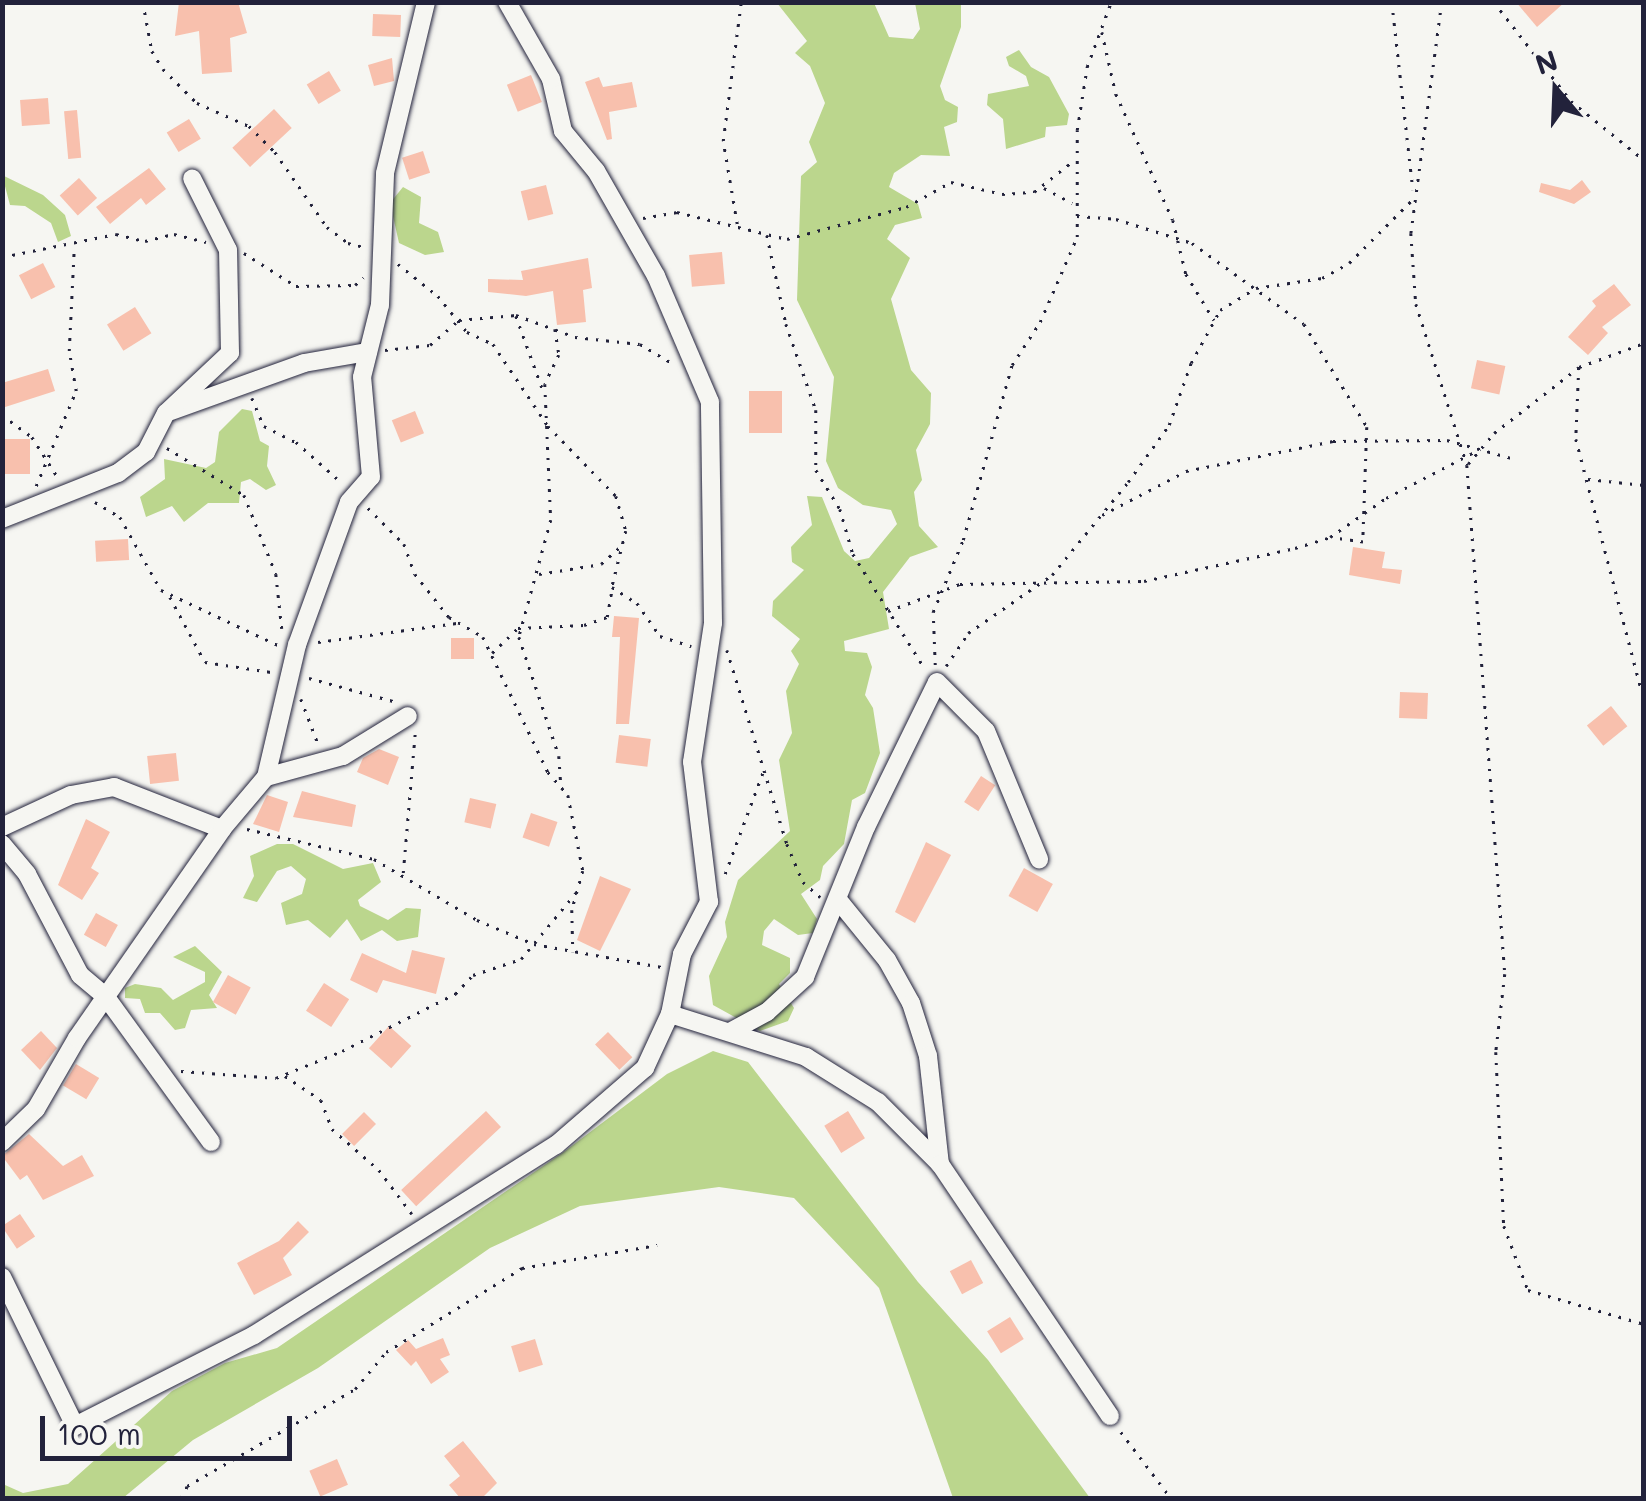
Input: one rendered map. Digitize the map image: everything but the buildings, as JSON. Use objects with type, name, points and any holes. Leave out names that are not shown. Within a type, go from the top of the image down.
[{"type":"street","points":[[2,1142],[36,1109],[106,997],[222,829],[266,777],[297,645],[356,495],[371,477],[361,401],[386,251],[387,158],[426,2]]},
{"type":"street","points":[[2,1277],[75,1426],[254,1336],[570,1132],[644,1068],[670,1014],[678,970],[709,902],[692,762],[713,623],[710,402],[656,276],[618,210],[562,131],[551,79],[507,2]]},
{"type":"street","points":[[2,519],[65,490],[118,473],[152,440],[166,413],[230,353],[228,250],[192,178]]},
{"type":"street","points":[[166,413],[304,364],[368,352]]},
{"type":"street","points":[[730,1032],[768,1012],[805,978],[936,682],[986,730],[1039,859]]},
{"type":"street","points":[[266,777],[324,763],[408,716]]},
{"type":"street","points":[[2,827],[70,795],[114,787],[222,829]]},
{"type":"street","points":[[2,844],[36,888],[80,975],[106,997],[211,1142]]},
{"type":"street","points":[[839,901],[887,960],[910,1003],[928,1056],[940,1164]]},
{"type":"street","points":[[670,1014],[806,1057],[878,1102],[940,1164],[1110,1416]]},
{"type":"path","points":[[144,2],[152,51],[163,69],[198,103],[248,126],[267,144],[331,230],[352,246],[386,251],[459,320],[498,350],[548,426],[616,496],[625,516],[607,617],[584,625],[522,626],[491,654]]},
{"type":"path","points":[[738,225],[723,141],[741,2]]},
{"type":"path","points":[[936,682],[933,612],[963,540],[1012,366],[1040,322],[1077,237],[1074,161],[1087,67],[1110,2]]},
{"type":"path","points":[[1392,2],[1414,198],[1416,304],[1467,466],[1505,974],[1496,1052],[1504,1226],[1528,1290],[1644,1324]]},
{"type":"path","points":[[936,682],[968,633],[1042,582],[1101,516],[1169,425],[1190,363],[1232,299],[1256,288],[1322,278],[1349,263],[1414,198],[1442,2]]},
{"type":"path","points":[[1494,2],[1571,100],[1644,160]]},
{"type":"path","points":[[1101,27],[1116,94],[1176,237],[1186,274],[1215,322]]},
{"type":"path","points":[[618,210],[646,220],[677,212],[787,239],[906,207],[951,182],[1002,194],[1044,188],[1074,161]]},
{"type":"path","points":[[1044,188],[1073,204]]},
{"type":"path","points":[[888,611],[940,590],[996,580],[1144,580],[1330,538],[1363,542],[1368,510],[1362,410],[1316,341],[1218,256],[1176,237],[1116,219],[1076,216]]},
{"type":"path","points":[[2,257],[74,246],[116,234],[145,241],[174,234],[217,240],[228,250],[311,289],[355,284],[366,274]]},
{"type":"path","points":[[767,235],[816,410],[816,470],[840,509],[854,554],[936,682]]},
{"type":"path","points":[[28,506],[76,391],[69,352],[74,246]]},
{"type":"path","points":[[516,315],[546,396],[550,520],[522,626],[520,648],[558,756],[561,787]]},
{"type":"path","points":[[368,352],[424,347],[459,320],[516,315],[555,329],[640,344],[684,372]]},
{"type":"path","points":[[546,396],[559,355],[555,329]]},
{"type":"path","points":[[1330,538],[1368,510],[1464,460],[1579,367],[1644,344]]},
{"type":"path","points":[[1579,367],[1576,439],[1641,688]]},
{"type":"path","points":[[242,386],[264,426],[296,442],[404,544],[421,583],[456,623]]},
{"type":"path","points":[[2,415],[32,437],[65,490]]},
{"type":"path","points":[[93,501],[120,517],[169,596],[269,645],[289,646],[278,620],[276,574],[244,495],[152,440]]},
{"type":"path","points":[[1101,516],[1178,474],[1246,454],[1366,442],[1457,442],[1514,459]]},
{"type":"path","points":[[1467,466],[1480,449]]},
{"type":"path","points":[[1586,478],[1644,485]]},
{"type":"path","points":[[538,574],[601,564],[620,547]]},
{"type":"path","points":[[612,586],[637,603],[660,636],[708,652]]},
{"type":"path","points":[[297,645],[456,623],[476,630],[572,805],[582,882],[572,910],[573,952]]},
{"type":"path","points":[[713,623],[802,882],[818,897],[839,901]]},
{"type":"path","points":[[292,674],[324,763]]},
{"type":"path","points":[[403,875],[416,729],[408,716]]},
{"type":"path","points":[[709,902],[731,862],[764,768]]},
{"type":"path","points":[[222,829],[251,829],[374,859],[478,920],[534,944],[678,970]]},
{"type":"path","points":[[160,1072],[284,1075],[422,1013],[473,975],[521,958],[582,882]]},
{"type":"path","points":[[284,1075],[321,1100],[332,1130],[379,1170],[423,1228]]},
{"type":"path","points":[[181,1498],[188,1486],[355,1389],[386,1352],[522,1268],[657,1245]]},
{"type":"path","points":[[1110,1416],[1171,1498]]},
{"type":"green space","points":[[777,3],[874,3],[889,37],[913,39],[920,29],[915,3],[961,3],[961,27],[940,86],[945,100],[958,107],[957,122],[944,127],[950,156],[921,155],[894,173],[889,187],[918,204],[922,218],[895,225],[887,239],[910,258],[891,299],[911,370],[931,393],[930,424],[916,450],[922,480],[914,492],[919,526],[938,547],[910,557],[883,592],[889,629],[844,641],[845,651],[867,653],[872,667],[865,695],[873,708],[880,753],[865,793],[852,800],[844,844],[823,866],[820,880],[801,894],[817,919],[813,933],[798,935],[774,919],[764,931],[762,945],[790,958],[790,973],[779,984],[794,1008],[788,1021],[760,1031],[713,1005],[709,976],[727,937],[725,922],[738,880],[790,831],[779,760],[792,733],[786,691],[799,664],[791,651],[800,639],[772,616],[773,601],[804,570],[792,562],[791,547],[812,525],[807,496],[822,497],[844,551],[855,561],[869,558],[897,524],[891,510],[863,505],[838,488],[826,461],[834,377],[797,300],[801,176],[817,162],[809,142],[825,103],[810,66],[795,53],[807,41]]},
{"type":"green space","points":[[1019,50],[1031,67],[1049,77],[1069,114],[1067,125],[1046,127],[1045,137],[1006,149],[1003,119],[987,105],[988,94],[1029,86],[1026,76],[1009,66],[1006,57]]},
{"type":"green space","points":[[2,175],[43,195],[65,215],[71,236],[58,242],[51,223],[25,206],[10,205]]},
{"type":"green space","points":[[403,187],[421,197],[419,223],[438,232],[444,252],[425,255],[399,243],[390,203]]},
{"type":"green space","points":[[242,409],[252,411],[260,441],[269,446],[267,466],[276,485],[266,490],[250,479],[241,482],[239,503],[208,503],[184,522],[172,506],[146,517],[140,497],[165,479],[164,459],[206,468],[215,462],[219,432]]},
{"type":"green space","points":[[277,844],[293,844],[343,869],[373,863],[381,882],[358,900],[360,906],[388,920],[406,908],[421,909],[418,937],[397,941],[382,930],[361,941],[347,919],[330,938],[308,920],[286,925],[281,903],[302,894],[306,879],[291,866],[277,871],[257,902],[243,898],[254,876],[250,856]]},
{"type":"green space","points":[[195,946],[222,972],[209,995],[217,1008],[191,1010],[185,1028],[175,1030],[160,1013],[145,1013],[140,999],[125,998],[125,988],[135,984],[161,988],[173,1000],[205,982],[205,972],[173,957]]},
{"type":"green space","points":[[713,1051],[748,1062],[918,1282],[988,1360],[1090,1498],[953,1498],[879,1288],[794,1198],[719,1187],[580,1206],[490,1248],[318,1368],[193,1440],[123,1498],[3,1498],[5,1485],[23,1493],[68,1484],[172,1391],[225,1363],[277,1348],[565,1151],[667,1074]]}]
